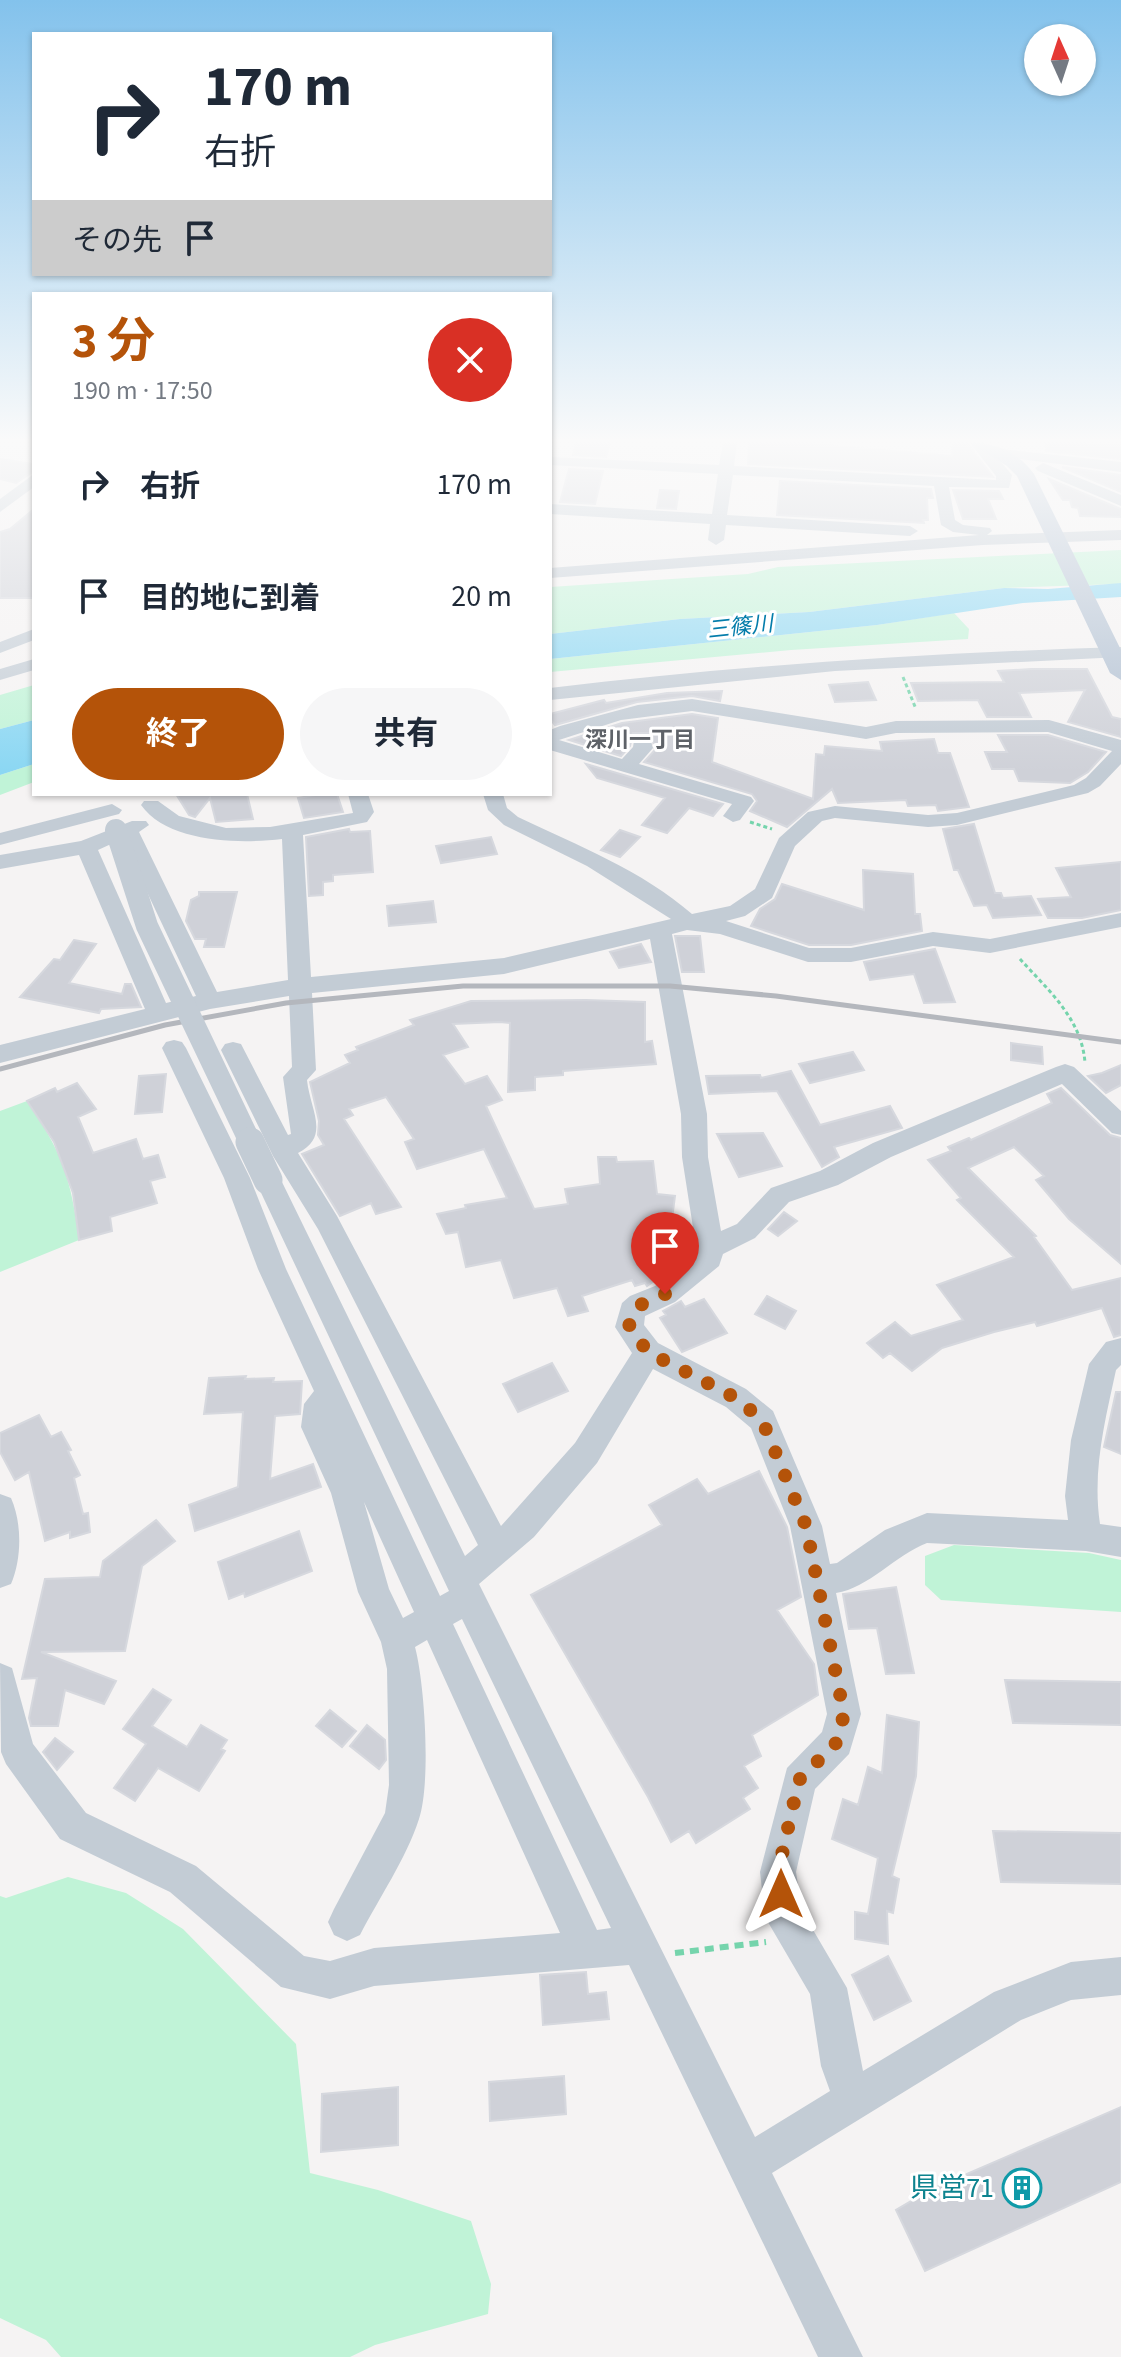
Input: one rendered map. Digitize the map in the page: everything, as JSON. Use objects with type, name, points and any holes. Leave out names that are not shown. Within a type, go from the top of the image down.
[{"type":"main road","points":[[1063,553],[1115,656]]},
{"type":"street","points":[[552,573],[839,553]]},
{"type":"street","points":[[0,648],[32,635]]},
{"type":"street","points":[[552,694],[703,676],[896,660],[1115,656]]},
{"type":"street","points":[[0,675],[32,665]]},
{"type":"street","points":[[0,1054],[210,1001],[301,986],[504,966],[737,911],[764,893],[786,843],[815,816],[835,812],[928,821],[957,819],[1081,789],[1093,782],[1121,751],[1115,744],[1049,726],[896,727],[866,733],[692,705],[672,705],[617,715],[552,736]]},
{"type":"street","points":[[626,766],[643,748],[642,739]]},
{"type":"street","points":[[552,745],[744,801],[733,816]]},
{"type":"street","points":[[0,839],[155,810],[202,832],[252,838],[360,818],[364,812],[359,796]]},
{"type":"street","points":[[494,796],[498,810],[511,821],[594,861],[670,907],[688,923],[722,927],[808,955],[825,957],[933,939],[990,946],[1121,920]]},
{"type":"street","points":[[0,862],[86,847],[116,816]]},
{"type":"street","points":[[116,816],[210,1001]]},
{"type":"street","points":[[116,816],[147,926],[464,1589],[657,1949],[748,2164],[841,2357]]},
{"type":"street","points":[[283,1149],[303,1139],[306,1126],[294,1092],[295,1077],[304,1070],[292,831]]},
{"type":"street","points":[[86,847],[158,1012]]},
{"type":"street","points":[[660,930],[694,1114],[695,1157],[711,1248],[709,1258],[665,1294],[640,1304],[632,1311],[629,1327],[648,1352],[736,1398],[762,1420],[806,1526],[844,1714],[837,1742],[799,1780],[778,1872],[784,1917],[828,1988],[841,2066],[853,2100]]},
{"type":"street","points":[[174,1048],[237,1178],[272,1269],[587,1950]]},
{"type":"street","points":[[233,1050],[283,1149],[328,1223],[496,1549]]},
{"type":"street","points":[[711,1248],[746,1231],[780,1195],[829,1178],[895,1144],[1065,1073],[1121,1126]]},
{"type":"street","points":[[1086,1536],[1080,1496],[1086,1440],[1103,1364],[1121,1350]]},
{"type":"street","points":[[397,1640],[434,1620],[496,1549],[523,1527],[586,1453],[648,1352]]},
{"type":"street","points":[[330,1395],[319,1404],[316,1427],[346,1493],[374,1592],[397,1640],[404,1669],[407,1785],[402,1817],[347,1922]]},
{"type":"street","points":[[0,1508],[4,1544],[0,1573]]},
{"type":"street","points":[[819,1581],[843,1577],[896,1540],[927,1528],[1086,1536],[1121,1542]]},
{"type":"street","points":[[0,1680],[18,1752],[73,1826],[183,1879],[295,1973],[330,1980],[374,1967],[587,1950],[657,1949]]},
{"type":"street","points":[[748,2164],[1008,2006],[1071,1981],[1121,1976]]},
{"type":"path","points":[[902,674],[920,727]]},
{"type":"path","points":[[733,816],[793,837]]},
{"type":"path","points":[[1007,943],[1075,1023],[1082,1037],[1086,1062],[1065,1073]]},
{"type":"path","points":[[657,1949],[774,1940]]},
{"type":"green space","points":[[1061,553],[1121,553],[1121,583],[1004,588],[809,612],[680,619],[552,634],[552,587],[748,574],[778,567]]},
{"type":"green space","points":[[954,613],[969,629],[968,639],[791,650],[552,672],[552,659],[877,625]]},
{"type":"green space","points":[[32,686],[32,721],[0,729],[0,695]]},
{"type":"green space","points":[[32,765],[32,783],[0,795],[0,775]]},
{"type":"green space","points":[[27,1101],[63,1166],[79,1240],[0,1272],[0,1111]]},
{"type":"green space","points":[[954,1545],[1089,1553],[1121,1560],[1121,1612],[941,1600],[925,1585],[925,1556]]},
{"type":"green space","points":[[68,1877],[126,1893],[183,1929],[296,2044],[310,2173],[378,2190],[471,2221],[491,2284],[488,2314],[375,2345],[350,2357],[61,2357],[46,2340],[0,2318],[0,1896],[6,1898]]},
{"type":"water","name":"三篠川","points":[[1121,583],[1121,597],[1023,603],[877,625],[552,659],[552,634],[680,619],[809,612],[1004,588],[1048,589]]},
{"type":"water","points":[[32,721],[32,765],[0,775],[0,729]]},
{"type":"building","points":[[0,553],[32,553],[32,598],[0,598]]},
{"type":"building","points":[[1087,669],[1112,717],[1121,719],[1121,737],[1068,722],[1085,690],[1019,693],[1031,717],[987,717],[978,700],[918,701],[911,683],[1004,682],[998,671]]},
{"type":"building","points":[[868,682],[876,700],[835,702],[829,685]]},
{"type":"building","points":[[722,691],[720,701],[692,696],[637,702],[555,725],[552,721],[552,713],[604,700],[606,703],[667,693]]},
{"type":"building","points":[[692,714],[718,718],[712,762],[813,799],[816,754],[824,755],[825,746],[882,751],[880,742],[934,739],[938,753],[950,753],[969,807],[938,811],[936,805],[908,806],[906,800],[838,803],[832,789],[787,827],[750,811],[757,801],[752,794],[644,762],[655,750],[651,733],[633,733],[630,746],[621,756],[569,740],[622,723]]},
{"type":"building","points":[[998,735],[1048,735],[1106,752],[1088,772],[1070,783],[1019,781],[1014,769],[992,769],[985,752],[1007,752]]},
{"type":"building","points":[[586,764],[723,804],[713,816],[689,808],[667,833],[642,825],[665,798],[597,778]]},
{"type":"building","points":[[177,796],[247,796],[253,819],[216,822],[210,798],[195,817],[189,815]]},
{"type":"building","points":[[338,796],[343,812],[304,818],[298,798]]},
{"type":"building","points":[[974,824],[995,893],[1001,893],[1003,898],[1031,896],[1041,915],[993,918],[987,905],[974,906],[958,870],[954,870],[943,829]]},
{"type":"building","points":[[349,829],[350,832],[370,831],[373,872],[333,875],[333,881],[323,882],[323,895],[309,896],[306,837]]},
{"type":"building","points":[[620,830],[640,837],[620,857],[601,850]]},
{"type":"building","points":[[491,837],[497,854],[441,863],[436,846]]},
{"type":"building","points":[[1121,862],[1121,910],[1082,918],[1048,918],[1038,899],[1071,897],[1056,868]]},
{"type":"building","points":[[863,870],[913,874],[915,914],[920,914],[922,931],[851,945],[809,945],[751,926],[760,909],[775,899],[782,884],[864,910]]},
{"type":"building","points":[[199,892],[237,892],[224,947],[204,947],[206,939],[195,939],[186,921],[191,900],[199,896]]},
{"type":"building","points":[[433,901],[436,922],[389,926],[387,906]]},
{"type":"building","points":[[675,936],[700,936],[704,972],[682,972]]},
{"type":"building","points":[[74,940],[96,944],[69,983],[122,994],[125,984],[131,984],[141,1007],[101,1009],[99,1013],[20,997],[54,959],[60,960]]},
{"type":"building","points":[[641,944],[651,962],[619,968],[610,952]]},
{"type":"building","points":[[935,949],[955,1002],[924,1003],[914,974],[870,980],[864,962]]},
{"type":"building","points":[[471,1001],[645,1002],[645,1042],[652,1041],[656,1064],[563,1071],[563,1075],[535,1077],[535,1090],[508,1092],[510,1023],[500,1022],[453,1024],[468,1047],[443,1055],[465,1084],[487,1076],[502,1100],[486,1106],[534,1209],[568,1204],[565,1189],[600,1184],[598,1157],[616,1157],[617,1162],[653,1161],[657,1194],[675,1196],[672,1219],[694,1252],[647,1286],[645,1283],[635,1286],[632,1280],[582,1296],[588,1311],[568,1316],[557,1288],[514,1298],[501,1260],[466,1267],[458,1232],[446,1234],[437,1214],[466,1208],[465,1205],[507,1198],[484,1149],[417,1169],[405,1142],[414,1139],[386,1097],[349,1109],[353,1115],[344,1119],[401,1207],[376,1214],[371,1203],[340,1216],[302,1154],[324,1145],[318,1135],[319,1121],[310,1082],[350,1063],[345,1055],[358,1050],[356,1047],[414,1025],[410,1020]]},
{"type":"building","points":[[1011,1043],[1042,1047],[1043,1064],[1011,1060]]},
{"type":"building","points":[[853,1052],[864,1070],[810,1083],[799,1064]]},
{"type":"building","points":[[1121,1065],[1121,1085],[1106,1093],[1088,1076],[1102,1073]]},
{"type":"building","points":[[791,1071],[820,1125],[890,1106],[902,1128],[834,1147],[839,1157],[822,1167],[777,1091],[709,1094],[706,1076],[760,1075],[761,1078]]},
{"type":"building","points":[[166,1074],[162,1112],[135,1114],[139,1076]]},
{"type":"building","points":[[77,1083],[96,1109],[78,1117],[93,1153],[136,1139],[143,1159],[158,1155],[165,1177],[150,1181],[157,1203],[110,1217],[112,1231],[79,1240],[73,1193],[54,1142],[27,1101],[55,1088],[57,1092]]},
{"type":"building","points":[[1061,1088],[1110,1135],[1121,1138],[1121,1264],[1069,1219],[1036,1180],[1044,1176],[1014,1147],[968,1168],[1036,1236],[1072,1290],[1121,1278],[1121,1335],[1114,1337],[1102,1308],[1037,1326],[1035,1322],[994,1332],[942,1348],[912,1371],[890,1353],[883,1358],[867,1343],[895,1322],[911,1336],[963,1320],[937,1285],[1014,1257],[957,1200],[961,1198],[928,1160],[951,1151],[948,1147],[969,1138],[971,1140],[1052,1103],[1047,1094]]},
{"type":"building","points":[[763,1133],[782,1166],[739,1177],[717,1134]]},
{"type":"building","points":[[784,1212],[797,1221],[778,1236],[768,1229]]},
{"type":"building","points":[[767,1296],[796,1311],[785,1329],[755,1314]]},
{"type":"building","points":[[704,1299],[727,1333],[682,1352],[660,1318],[666,1315],[663,1311],[681,1301],[685,1307]]},
{"type":"building","points":[[552,1363],[568,1391],[518,1412],[503,1384]]},
{"type":"building","points":[[246,1376],[245,1379],[274,1378],[273,1382],[302,1381],[300,1414],[275,1416],[270,1479],[313,1464],[321,1487],[195,1531],[189,1505],[238,1487],[243,1412],[204,1414],[209,1378]]},
{"type":"building","points":[[1116,1392],[1121,1392],[1121,1454],[1104,1447]]},
{"type":"building","points":[[39,1415],[51,1437],[61,1432],[71,1450],[68,1451],[80,1475],[74,1478],[83,1514],[88,1513],[90,1532],[70,1538],[70,1532],[45,1541],[29,1472],[15,1480],[0,1452],[0,1433]]},
{"type":"building","points":[[759,1471],[787,1527],[801,1597],[777,1610],[814,1664],[818,1695],[752,1735],[761,1756],[744,1766],[758,1788],[743,1798],[750,1809],[696,1843],[689,1831],[671,1842],[531,1595],[662,1525],[649,1505],[697,1479],[708,1494]]},
{"type":"building","points":[[156,1520],[175,1541],[142,1566],[125,1651],[41,1652],[116,1681],[104,1704],[65,1690],[58,1726],[31,1726],[29,1718],[37,1678],[22,1679],[45,1579],[100,1577],[103,1561]]},
{"type":"building","points":[[299,1531],[312,1571],[245,1597],[244,1593],[229,1599],[218,1562]]},
{"type":"building","points":[[896,1587],[914,1673],[886,1674],[877,1628],[849,1629],[843,1594]]},
{"type":"building","points":[[1005,1680],[1121,1682],[1121,1725],[1013,1723]]},
{"type":"building","points":[[153,1689],[171,1700],[152,1726],[187,1747],[201,1725],[227,1740],[221,1749],[225,1751],[199,1791],[158,1768],[135,1801],[114,1788],[146,1744],[123,1729]]},
{"type":"building","points":[[330,1710],[356,1731],[342,1747],[316,1726]]},
{"type":"building","points":[[887,1715],[919,1722],[916,1776],[892,1876],[899,1879],[893,1913],[887,1911],[888,1944],[855,1939],[855,1912],[868,1914],[878,1858],[832,1839],[843,1799],[858,1805],[868,1767],[882,1773]]},
{"type":"building","points":[[367,1725],[385,1740],[386,1760],[379,1769],[350,1746]]},
{"type":"building","points":[[55,1738],[73,1752],[57,1770],[43,1752]]},
{"type":"building","points":[[993,1831],[1121,1833],[1121,1884],[1001,1882]]},
{"type":"building","points":[[888,1956],[911,2001],[874,2020],[852,1975]]},
{"type":"building","points":[[586,1972],[588,1994],[606,1992],[609,2019],[543,2025],[540,1975]]},
{"type":"building","points":[[564,2076],[566,2114],[490,2121],[489,2082]]},
{"type":"building","points":[[398,2087],[398,2145],[321,2152],[322,2094]]},
{"type":"building","name":"県営71","points":[[1121,2107],[1121,2182],[925,2271],[896,2210],[930,2190]]},
{"type":"railway","points":[[0,1069],[165,1025],[286,1003],[463,986],[670,986],[776,996],[1121,1042]]},
{"type":"place","name":"県営71","points":[[1022,2188]]},
{"type":"district","name":"深川一丁目","points":[[640,740]]},
{"type":"route","points":[[665,1294],[640,1304],[632,1311],[629,1327],[648,1352],[736,1398],[762,1420],[806,1526],[819,1581],[844,1714],[837,1742],[799,1780],[778,1872],[781,1894]]}]
